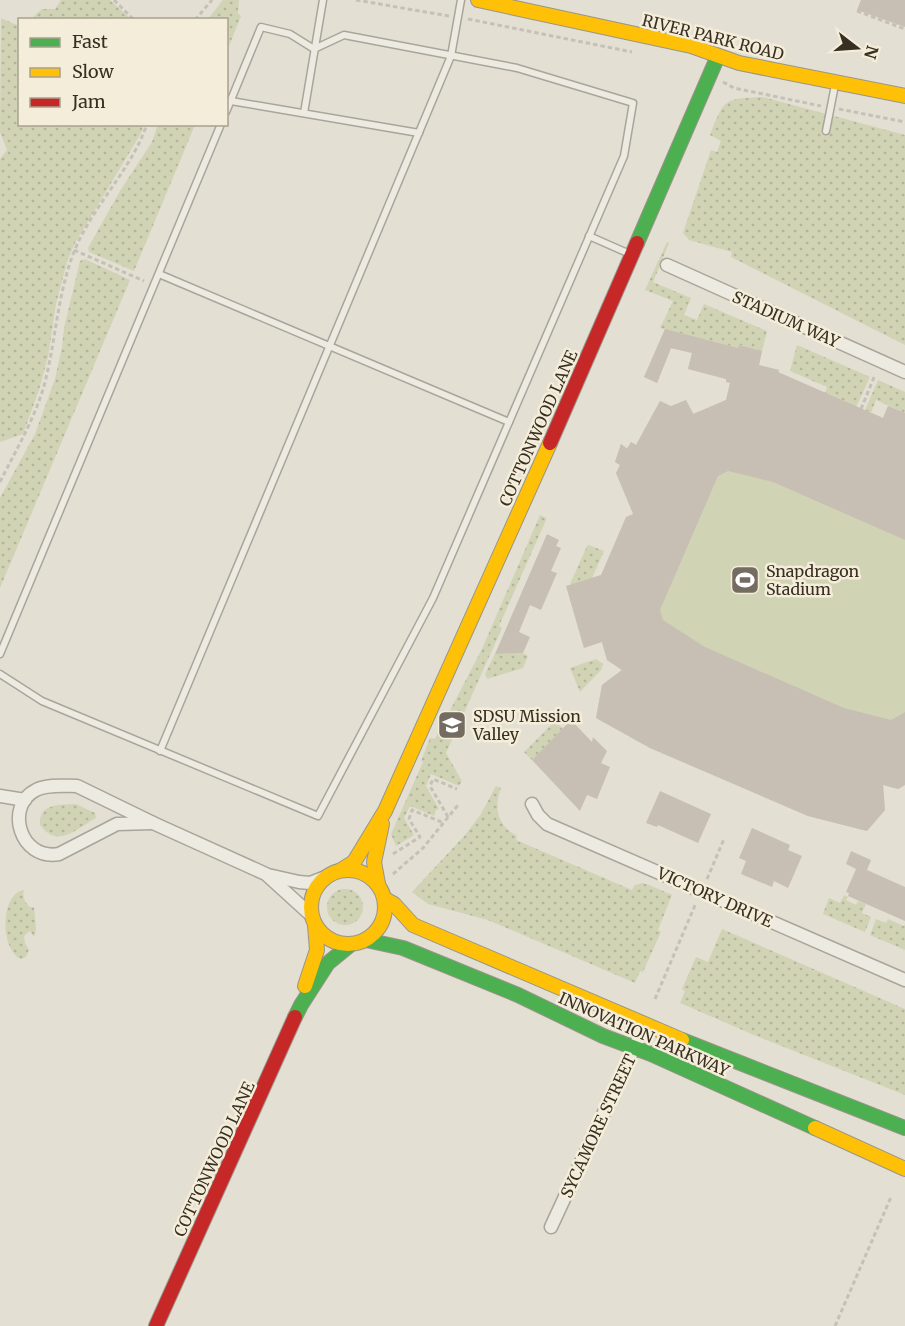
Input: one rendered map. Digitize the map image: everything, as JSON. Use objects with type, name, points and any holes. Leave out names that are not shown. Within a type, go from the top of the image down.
[{"type":"street","name":"RIVER PARK ROAD","points":[[478,0],[691,46],[739,63],[905,96]]},
{"type":"street","name":"COTTONWOOD LANE","points":[[334,873],[354,862],[385,811],[718,56]]},
{"type":"street","name":"STADIUM WAY","points":[[667,266],[905,372]]},
{"type":"street","points":[[153,823],[117,824],[102,830],[66,852],[52,856],[34,851],[23,838],[20,830],[20,811],[25,800],[38,789],[77,786],[268,875],[310,883],[334,873],[357,870],[378,884]]},
{"type":"street","points":[[0,796],[25,800]]},
{"type":"street","name":"VICTORY DRIVE","points":[[532,804],[547,824],[905,980]]},
{"type":"street","name":"COTTONWOOD LANE","points":[[378,884],[374,862],[385,811]]},
{"type":"street","points":[[314,921],[311,902],[314,893],[321,881],[334,873]]},
{"type":"street","points":[[268,875],[314,921],[326,938],[350,945]]},
{"type":"street","name":"INNOVATION PARKWAY","points":[[378,884],[385,899],[394,904],[413,925],[645,1024],[905,1128]]},
{"type":"street","points":[[366,940],[373,936],[382,923],[385,915],[385,899]]},
{"type":"street","name":"COTTONWOOD LANE","points":[[301,1005],[317,950],[314,921]]},
{"type":"street","name":"INNOVATION PARKWAY","points":[[350,945],[366,940],[420,954],[518,995],[603,1036],[634,1047],[905,1169]]},
{"type":"street","name":"COTTONWOOD LANE","points":[[156,1326],[301,1005],[328,963],[350,945]]},
{"type":"street","name":"SYCAMORE STREET","points":[[551,1227],[645,1024]]},
{"type":"lane","points":[[304,113],[323,0]]},
{"type":"lane","points":[[160,751],[451,56],[461,0]]},
{"type":"lane","points":[[228,108],[261,27],[290,34],[314,49]]},
{"type":"lane","points":[[0,674],[42,701],[318,816],[433,598],[624,156],[633,103],[517,68],[344,35],[314,49]]},
{"type":"lane","points":[[826,131],[836,82]]},
{"type":"lane","points":[[231,101],[419,134]]},
{"type":"lane","points":[[0,654],[220,126]]},
{"type":"lane","points":[[589,236],[632,255]]},
{"type":"lane","points":[[159,274],[509,422]]},
{"type":"path","points":[[114,0],[132,18]]},
{"type":"path","points":[[197,18],[212,0]]},
{"type":"path","points":[[356,0],[458,17],[643,54]]},
{"type":"path","points":[[857,11],[905,29]]},
{"type":"path","points":[[710,75],[734,88]]},
{"type":"path","points":[[0,482],[21,443],[43,388],[51,357],[60,296],[74,250],[146,126]]},
{"type":"path","points":[[74,250],[154,285]]},
{"type":"path","points":[[861,409],[875,375]]},
{"type":"path","points":[[448,818],[430,786],[433,779],[457,789]]},
{"type":"path","points":[[393,874],[422,849],[459,805]]},
{"type":"path","points":[[389,856],[420,837],[409,819],[412,810],[444,823]]},
{"type":"path","points":[[705,884],[724,839]]},
{"type":"path","points":[[655,999],[698,899]]},
{"type":"path","points":[[835,1326],[891,1197]]},
{"type":"green space","points":[[61,0],[110,0],[130,18],[32,18],[42,9],[55,9]]},
{"type":"green space","points":[[223,0],[239,0],[238,13],[241,16],[228,48],[228,18],[209,18]]},
{"type":"green space","points":[[1,18],[18,26],[18,126],[144,126],[75,243],[67,262],[56,304],[48,357],[23,434],[0,442],[0,159],[7,150],[0,132]]},
{"type":"green space","points":[[763,97],[905,135],[905,345],[731,257],[732,252],[689,240],[683,233],[711,150],[717,152],[721,141],[710,135],[723,107],[733,100]]},
{"type":"green space","points":[[157,126],[195,126],[134,271],[89,252],[88,248],[120,191],[152,142]]},
{"type":"green space","points":[[667,242],[669,243],[653,282],[691,298],[684,315],[697,320],[704,304],[767,331],[762,351],[740,345],[738,348],[660,328],[673,301],[645,290]]},
{"type":"green space","points":[[85,259],[130,280],[0,588],[0,498],[35,434],[55,379],[80,261]]},
{"type":"green space","name":"Snapdragon Stadium","points":[[665,329],[738,348],[739,345],[762,351],[759,365],[779,370],[779,373],[883,418],[888,406],[905,413],[905,785],[898,789],[883,785],[885,810],[867,831],[808,816],[650,748],[596,718],[602,685],[622,670],[607,660],[598,628],[584,648],[570,599],[577,583],[601,575],[635,513],[616,473],[620,465],[615,462],[621,444],[627,448],[631,442],[636,445],[660,401],[665,403],[667,408],[686,400],[694,414],[726,400],[730,383],[726,382],[726,379],[688,369],[692,353],[671,348],[657,383],[644,377]]},
{"type":"green space","points":[[797,345],[870,377],[856,407],[825,393],[827,387],[790,371]]},
{"type":"green space","points":[[878,380],[905,392],[905,413],[876,400],[871,413],[865,410]]},
{"type":"green space","points":[[540,515],[546,520],[499,626],[502,628],[446,753],[462,781],[459,786],[431,774],[426,786],[439,809],[436,810],[434,816],[410,806],[404,818],[414,835],[396,846],[391,834],[423,762],[421,761],[430,738],[435,739],[482,649]]},
{"type":"green space","points":[[587,546],[604,551],[592,578],[575,586],[570,584]]},
{"type":"green space","points":[[523,653],[528,656],[523,668],[487,679],[485,674],[495,654]]},
{"type":"green space","points":[[596,659],[603,664],[601,670],[580,692],[570,668]]},
{"type":"green space","points":[[554,722],[563,728],[532,760],[524,752]]},
{"type":"green space","points":[[496,786],[501,788],[497,803],[501,822],[517,836],[516,840],[632,890],[635,885],[643,883],[672,895],[658,930],[661,932],[643,972],[640,971],[635,983],[488,920],[428,904],[412,892],[466,834],[481,814]]},
{"type":"green space","points":[[76,804],[95,813],[96,818],[67,835],[60,836],[54,836],[40,825],[46,809],[57,805]]},
{"type":"green space","points":[[345,889],[357,895],[363,907],[357,919],[345,925],[333,919],[327,907],[333,895]]},
{"type":"green space","points":[[24,890],[25,901],[30,907],[34,907],[36,929],[34,937],[30,931],[24,936],[29,950],[26,957],[21,959],[14,954],[9,945],[6,922],[10,901],[16,893]]},
{"type":"green space","points":[[844,895],[848,897],[846,900],[856,905],[858,901],[866,904],[862,913],[871,917],[865,932],[823,914],[829,898],[840,903]]},
{"type":"green space","points":[[876,919],[886,923],[888,919],[904,926],[905,924],[905,950],[870,935]]},
{"type":"green space","points":[[722,929],[905,1009],[905,1095],[680,1003],[685,991],[682,989],[696,957],[708,962]]},
{"type":"building","points":[[861,0],[905,0],[905,27],[857,10]]},
{"type":"building","name":"Snapdragon Stadium","points":[[665,329],[738,348],[739,345],[762,351],[759,365],[779,370],[778,372],[883,418],[888,406],[905,413],[905,540],[773,482],[728,471],[718,476],[660,610],[663,620],[705,647],[844,708],[891,720],[905,712],[905,785],[898,789],[883,785],[885,810],[867,831],[808,816],[650,748],[596,718],[602,685],[622,670],[607,660],[602,642],[584,648],[566,586],[601,575],[626,517],[633,514],[616,473],[620,465],[615,462],[621,444],[627,449],[631,442],[636,445],[660,401],[671,406],[686,400],[693,414],[726,400],[730,383],[726,382],[726,379],[688,369],[692,353],[671,348],[657,383],[644,377]]},
{"type":"building","points":[[547,534],[559,540],[556,546],[561,548],[551,571],[557,573],[541,610],[530,605],[519,632],[530,637],[523,653],[495,654]]},
{"type":"building","points":[[571,720],[592,742],[593,737],[607,751],[601,763],[610,767],[597,799],[587,795],[580,811],[532,760]]},
{"type":"building","points":[[660,791],[711,814],[698,843],[658,825],[657,827],[646,823]]},
{"type":"building","points":[[752,828],[790,845],[788,850],[802,856],[788,888],[774,881],[772,887],[741,874],[746,861],[739,858]]},
{"type":"building","points":[[851,851],[871,860],[867,870],[905,887],[905,921],[848,896],[849,893],[846,892],[856,869],[846,864]]},
{"type":"traffic: fast","points":[[637,243],[718,56]]},
{"type":"traffic: fast","points":[[366,940],[403,948],[518,995],[603,1036],[651,1054],[815,1128]]},
{"type":"traffic: fast","points":[[295,1017],[328,963],[350,945]]},
{"type":"traffic: fast","points":[[682,1040],[905,1128]]},
{"type":"traffic: slow","points":[[478,0],[691,46],[739,63],[905,96]]},
{"type":"traffic: slow","points":[[341,870],[354,862],[385,811],[550,443]]},
{"type":"traffic: slow","points":[[378,884],[374,862],[382,824]]},
{"type":"traffic: slow","points":[[355,870],[375,880],[383,893],[385,907],[383,921],[375,934],[362,942],[341,944],[321,934],[313,921],[311,900],[321,880],[334,872],[355,870]]},
{"type":"traffic: slow","points":[[385,899],[394,904],[413,925],[682,1040]]},
{"type":"traffic: slow","points":[[305,986],[317,950],[315,925]]},
{"type":"traffic: slow","points":[[815,1128],[905,1169]]},
{"type":"traffic: jam","points":[[550,443],[637,243]]},
{"type":"traffic: jam","points":[[156,1326],[295,1017]]},
{"type":"place","name":"Snapdragon Stadium","points":[[745,580]]},
{"type":"place","name":"SDSU Mission Valley","points":[[452,725]]}]
